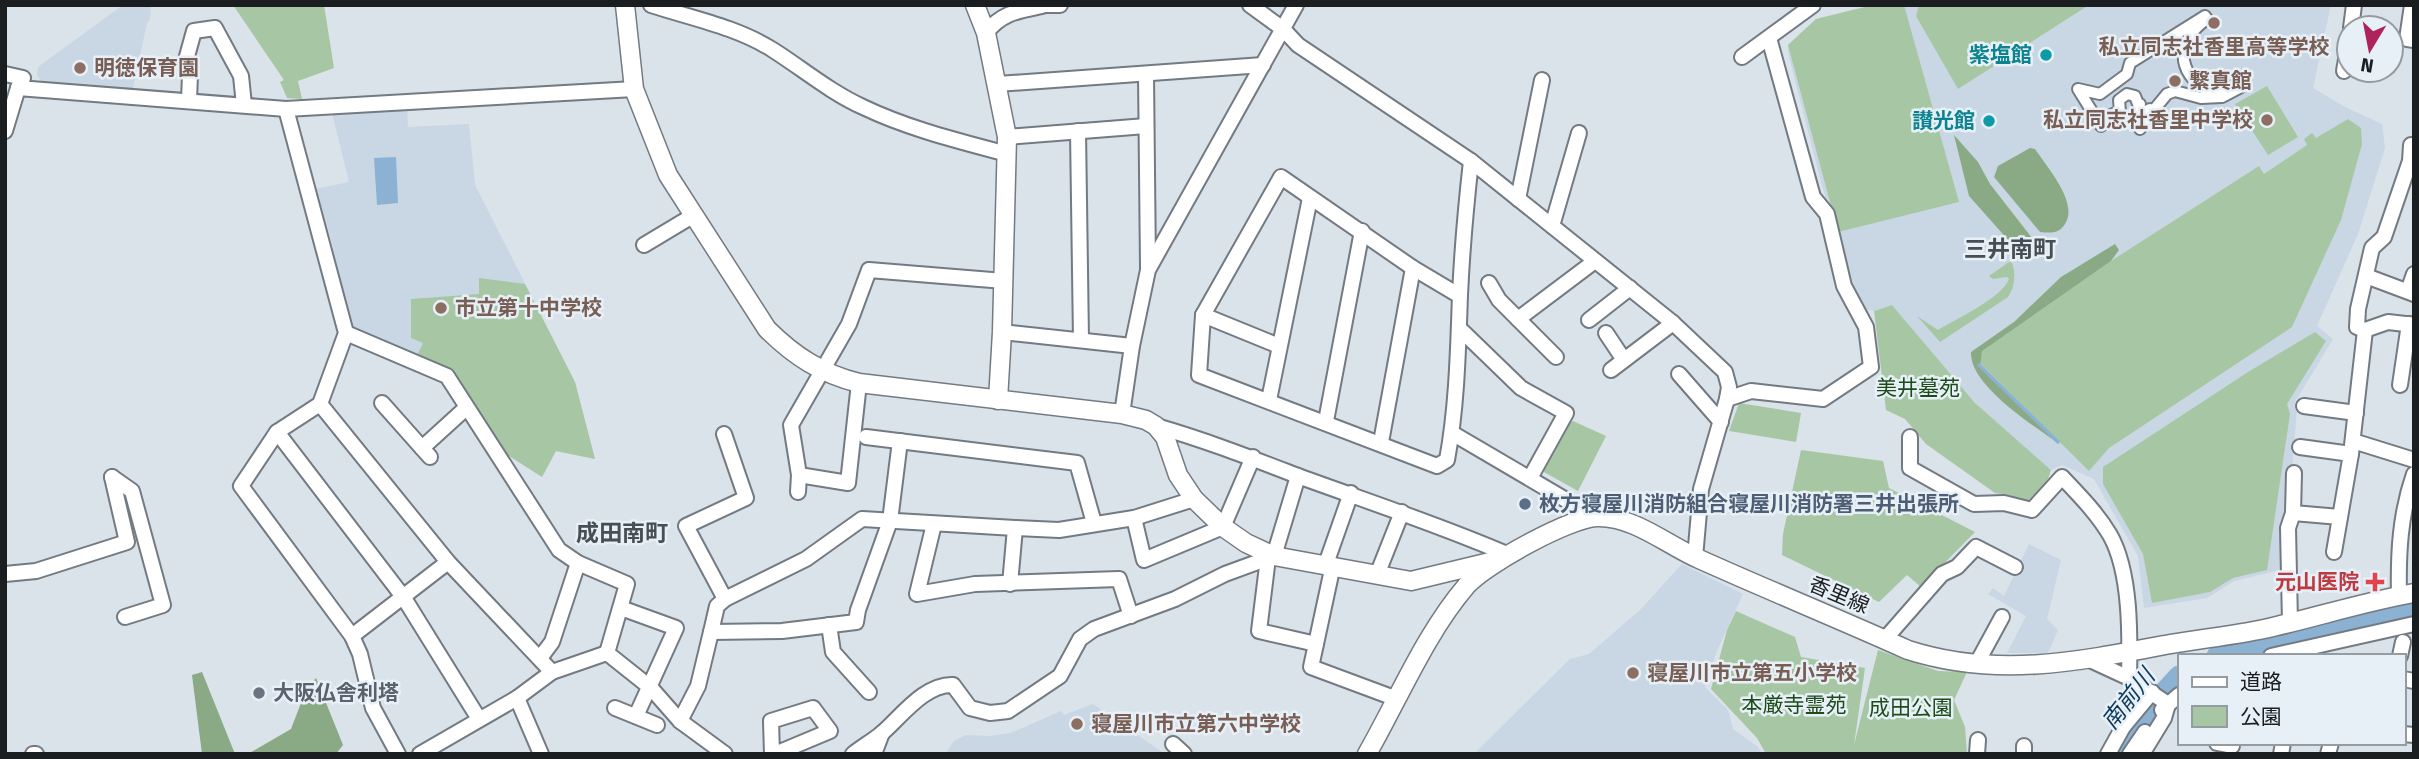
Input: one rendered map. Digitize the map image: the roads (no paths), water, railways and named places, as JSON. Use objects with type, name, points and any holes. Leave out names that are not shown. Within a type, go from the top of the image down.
[{"type":"street","points":[[625,5],[634,89],[668,175],[767,329],[788,350],[839,378],[859,383],[1122,414],[1146,420],[1156,426],[1253,457],[1298,476],[1460,533],[1502,558]]},
{"type":"street","points":[[651,5],[737,32],[772,49],[826,88],[867,109],[942,137],[1007,145],[1078,131],[1146,126]]},
{"type":"street","points":[[975,5],[986,33],[998,84],[1007,145],[998,400]]},
{"type":"street","points":[[986,33],[999,18],[1011,12],[1060,5]]},
{"type":"street","points":[[1250,5],[1283,29],[1298,45],[1471,161],[1673,323],[1725,372],[1729,387],[1727,400],[1701,489],[1695,558]]},
{"type":"street","points":[[1148,270],[1296,5]]},
{"type":"street","points":[[1742,57],[1813,5]]},
{"type":"street","points":[[2412,5],[2407,39],[2414,40]]},
{"type":"street","points":[[2205,16],[2207,19],[2187,38],[2183,58],[2193,78],[2209,92],[2238,83],[2241,87],[2222,97],[2201,98],[2175,90],[2167,94],[2153,111],[2150,109],[2144,112],[2147,118],[2140,129],[2136,120],[2140,104],[2135,96],[2122,96],[2118,105],[2120,112],[2113,114],[2102,126],[2078,89],[2100,94],[2127,74],[2130,63],[2205,16]]},
{"type":"street","points":[[189,100],[190,75],[186,60],[194,31],[215,28],[241,76],[244,105]]},
{"type":"street","points":[[1727,400],[1751,391],[1823,399],[1871,367],[1866,327],[1844,286],[1827,214],[1814,197],[1769,38]]},
{"type":"street","points":[[998,84],[1263,65]]},
{"type":"street","points":[[5,74],[23,78],[5,131]]},
{"type":"street","points":[[1122,414],[1132,346],[1148,270],[1146,74]]},
{"type":"street","points":[[1518,199],[1542,80]]},
{"type":"street","points":[[18,88],[286,109],[634,89]]},
{"type":"street","points":[[286,109],[346,333],[320,404],[277,432],[241,486],[352,636],[360,654],[373,708],[398,754]]},
{"type":"street","points":[[1078,131],[1081,340]]},
{"type":"street","points":[[1552,226],[1579,133]]},
{"type":"street","points":[[2397,375],[2411,325],[2388,323],[2365,330],[2357,327],[2372,248],[2384,237],[2410,161],[2411,145]]},
{"type":"street","points":[[1460,296],[1413,268],[1281,177],[1203,315],[1199,375],[1381,442],[1437,466],[1447,460],[1452,433],[1464,230],[1471,161]]},
{"type":"street","points":[[1269,400],[1310,198]]},
{"type":"street","points":[[644,245],[694,215]]},
{"type":"street","points":[[1326,421],[1362,232]]},
{"type":"street","points":[[1518,319],[1595,261]]},
{"type":"street","points":[[1381,442],[1413,268]]},
{"type":"street","points":[[797,492],[799,475],[791,425],[849,324],[869,270],[1004,281]]},
{"type":"street","points":[[2366,276],[2411,293],[2414,274]]},
{"type":"street","points":[[1489,283],[1499,300],[1556,356]]},
{"type":"street","points":[[1589,320],[1630,288]]},
{"type":"street","points":[[1203,315],[1279,346]]},
{"type":"street","points":[[1611,370],[1673,323]]},
{"type":"street","points":[[1459,328],[1521,388],[1566,413],[1530,478]]},
{"type":"street","points":[[2334,552],[2352,447],[2365,330]]},
{"type":"street","points":[[1002,332],[1132,346]]},
{"type":"street","points":[[346,333],[447,376],[559,550],[578,563],[627,584],[607,653]]},
{"type":"street","points":[[1606,333],[1623,360]]},
{"type":"street","points":[[1679,374],[1721,422]]},
{"type":"street","points":[[799,475],[848,483],[859,383]]},
{"type":"street","points":[[382,403],[426,453],[466,408]]},
{"type":"street","points":[[320,404],[447,562],[552,672]]},
{"type":"street","points":[[2304,406],[2356,413]]},
{"type":"street","points":[[1156,426],[1165,437],[1178,475],[1194,499],[1223,527],[1246,544],[1271,557],[1411,581],[1502,558]]},
{"type":"street","points":[[277,432],[404,598],[479,719]]},
{"type":"street","points":[[1452,433],[1595,517]]},
{"type":"street","points":[[724,434],[746,498],[686,526],[725,599]]},
{"type":"street","points":[[866,437],[1077,463],[1094,523]]},
{"type":"street","points":[[711,632],[782,631],[856,622],[890,521],[900,442]]},
{"type":"street","points":[[1906,443],[1910,468],[1951,485],[1974,504],[2004,503],[2032,510],[2062,477],[2088,505],[2111,537],[2122,564],[2127,601],[2129,678]]},
{"type":"street","points":[[2300,447],[2352,447],[2414,460]]},
{"type":"street","points":[[1134,518],[1144,559],[1223,527],[1253,457]]},
{"type":"street","points":[[2290,623],[2288,528],[2293,513],[2294,473]]},
{"type":"street","points":[[2407,594],[2398,559],[2414,474]]},
{"type":"street","points":[[1298,476],[1271,557],[1259,631],[1315,644]]},
{"type":"street","points":[[5,574],[36,571],[127,542],[112,477],[132,491],[163,605],[125,617]]},
{"type":"street","points":[[1351,493],[1329,565],[1311,667],[1397,699]]},
{"type":"street","points":[[680,721],[698,686],[717,606],[725,599],[806,559],[862,519],[1059,530],[1134,518],[1194,499]]},
{"type":"street","points":[[1377,575],[1402,512]]},
{"type":"street","points":[[2293,513],[2340,517]]},
{"type":"street","points":[[1367,754],[1422,653],[1468,584],[1502,558],[1576,522],[1595,517]]},
{"type":"street","name":"香里線","points":[[1595,517],[1611,518],[1643,530],[1695,558],[1885,639],[1938,659],[1977,663],[2043,666],[2090,660],[2262,630],[2407,594]]},
{"type":"street","points":[[934,524],[916,594],[975,584],[1119,579],[1131,616]]},
{"type":"street","points":[[1010,584],[1015,528]]},
{"type":"street","points":[[1885,639],[1942,574],[1957,567],[1976,547],[2015,567]]},
{"type":"street","points":[[853,754],[882,733],[922,696],[944,684],[953,685],[970,708],[990,713],[1007,711],[1060,676],[1080,639],[1094,629],[1271,557]]},
{"type":"street","points":[[352,636],[447,562]]},
{"type":"street","points":[[540,658],[552,642],[578,563]]},
{"type":"street","points":[[621,608],[676,628],[636,716]]},
{"type":"street","points":[[1977,663],[2002,617]]},
{"type":"street","points":[[2298,653],[2321,651],[2365,634],[2414,624]]},
{"type":"street","points":[[829,625],[834,652],[869,692]]},
{"type":"street","points":[[420,754],[517,698],[552,672],[607,653]]},
{"type":"street","points":[[607,653],[651,688],[680,721],[725,754]]},
{"type":"street","points":[[2090,660],[2152,692],[2174,700]]},
{"type":"street","points":[[2108,754],[2123,727],[2152,692]]},
{"type":"street","points":[[517,698],[541,754]]},
{"type":"street","points":[[2130,754],[2154,717],[2174,700]]},
{"type":"street","points":[[2142,754],[2174,700]]},
{"type":"street","points":[[615,708],[657,725]]},
{"type":"street","points":[[874,754],[882,733]]},
{"type":"water","points":[[396,157],[398,203],[377,205],[374,158]]},
{"type":"waterway","points":[[1979,365],[2058,442]]},
{"type":"waterway","name":"南前川","points":[[2225,654],[2414,609]]},
{"type":"waterway","name":"南前川","points":[[2119,754],[2147,713],[2178,677]]},
{"type":"place","name":"私立同志社香里高等学校","points":[[2214,23]]},
{"type":"place","name":"紫塩館","points":[[2046,55]]},
{"type":"place","name":"明徳保育園","points":[[80,68]]},
{"type":"place","name":"繋真館","points":[[2175,81]]},
{"type":"place","name":"私立同志社香里中学校","points":[[2267,120]]},
{"type":"place","name":"讃光館","points":[[1989,121]]},
{"type":"place","name":"市立第十中学校","points":[[441,308]]},
{"type":"place","name":"枚方寝屋川消防組合寝屋川消防署三井出張所","points":[[1525,504]]},
{"type":"place","name":"元山医院","points":[[2375,582]]},
{"type":"place","name":"寝屋川市立第五小学校","points":[[1633,673]]},
{"type":"place","name":"大阪仏舎利塔","points":[[259,693]]},
{"type":"place","name":"寝屋川市立第六中学校","points":[[1077,724]]},
{"type":"district","name":"三井南町","points":[[2010,249]]},
{"type":"district","name":"成田南町","points":[[622,533]]},
{"type":"park label","name":"美井墓苑","points":[[1918,388]]},
{"type":"park label","name":"本厳寺霊苑","points":[[1794,705]]},
{"type":"park label","name":"成田公園","points":[[1911,708]]}]
